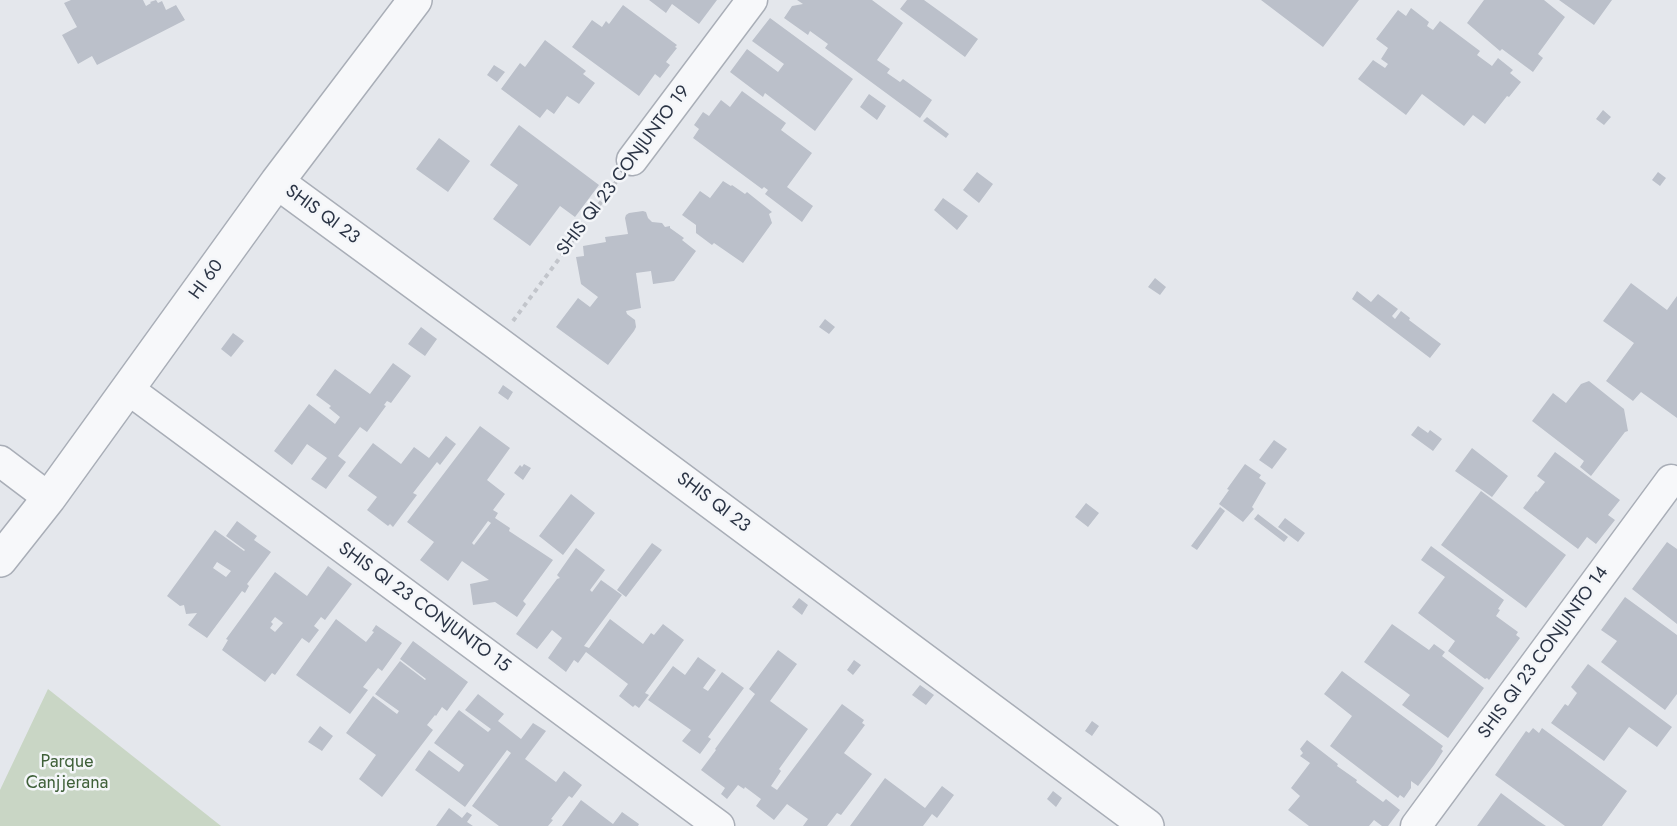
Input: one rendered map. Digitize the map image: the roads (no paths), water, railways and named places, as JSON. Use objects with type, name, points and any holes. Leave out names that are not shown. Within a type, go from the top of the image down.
[{"type":"street","name":"HI 60","points":[[0,560],[49,498],[277,182],[415,0]]},
{"type":"street","name":"SHIS QI 23 CONJUNTO 19","points":[[632,160],[752,0]]},
{"type":"street","name":"SHIS QI 23","points":[[277,182],[1147,826]]},
{"type":"street","name":"SHIS QI 23 CONJUNTO 15","points":[[128,389],[719,826]]},
{"type":"street","points":[[0,461],[49,498]]},
{"type":"street","name":"SHIS QI 23 CONJUNTO 14","points":[[1416,826],[1671,480]]},
{"type":"park label","name":"Parque Canjjerana","points":[[67,774]]}]
